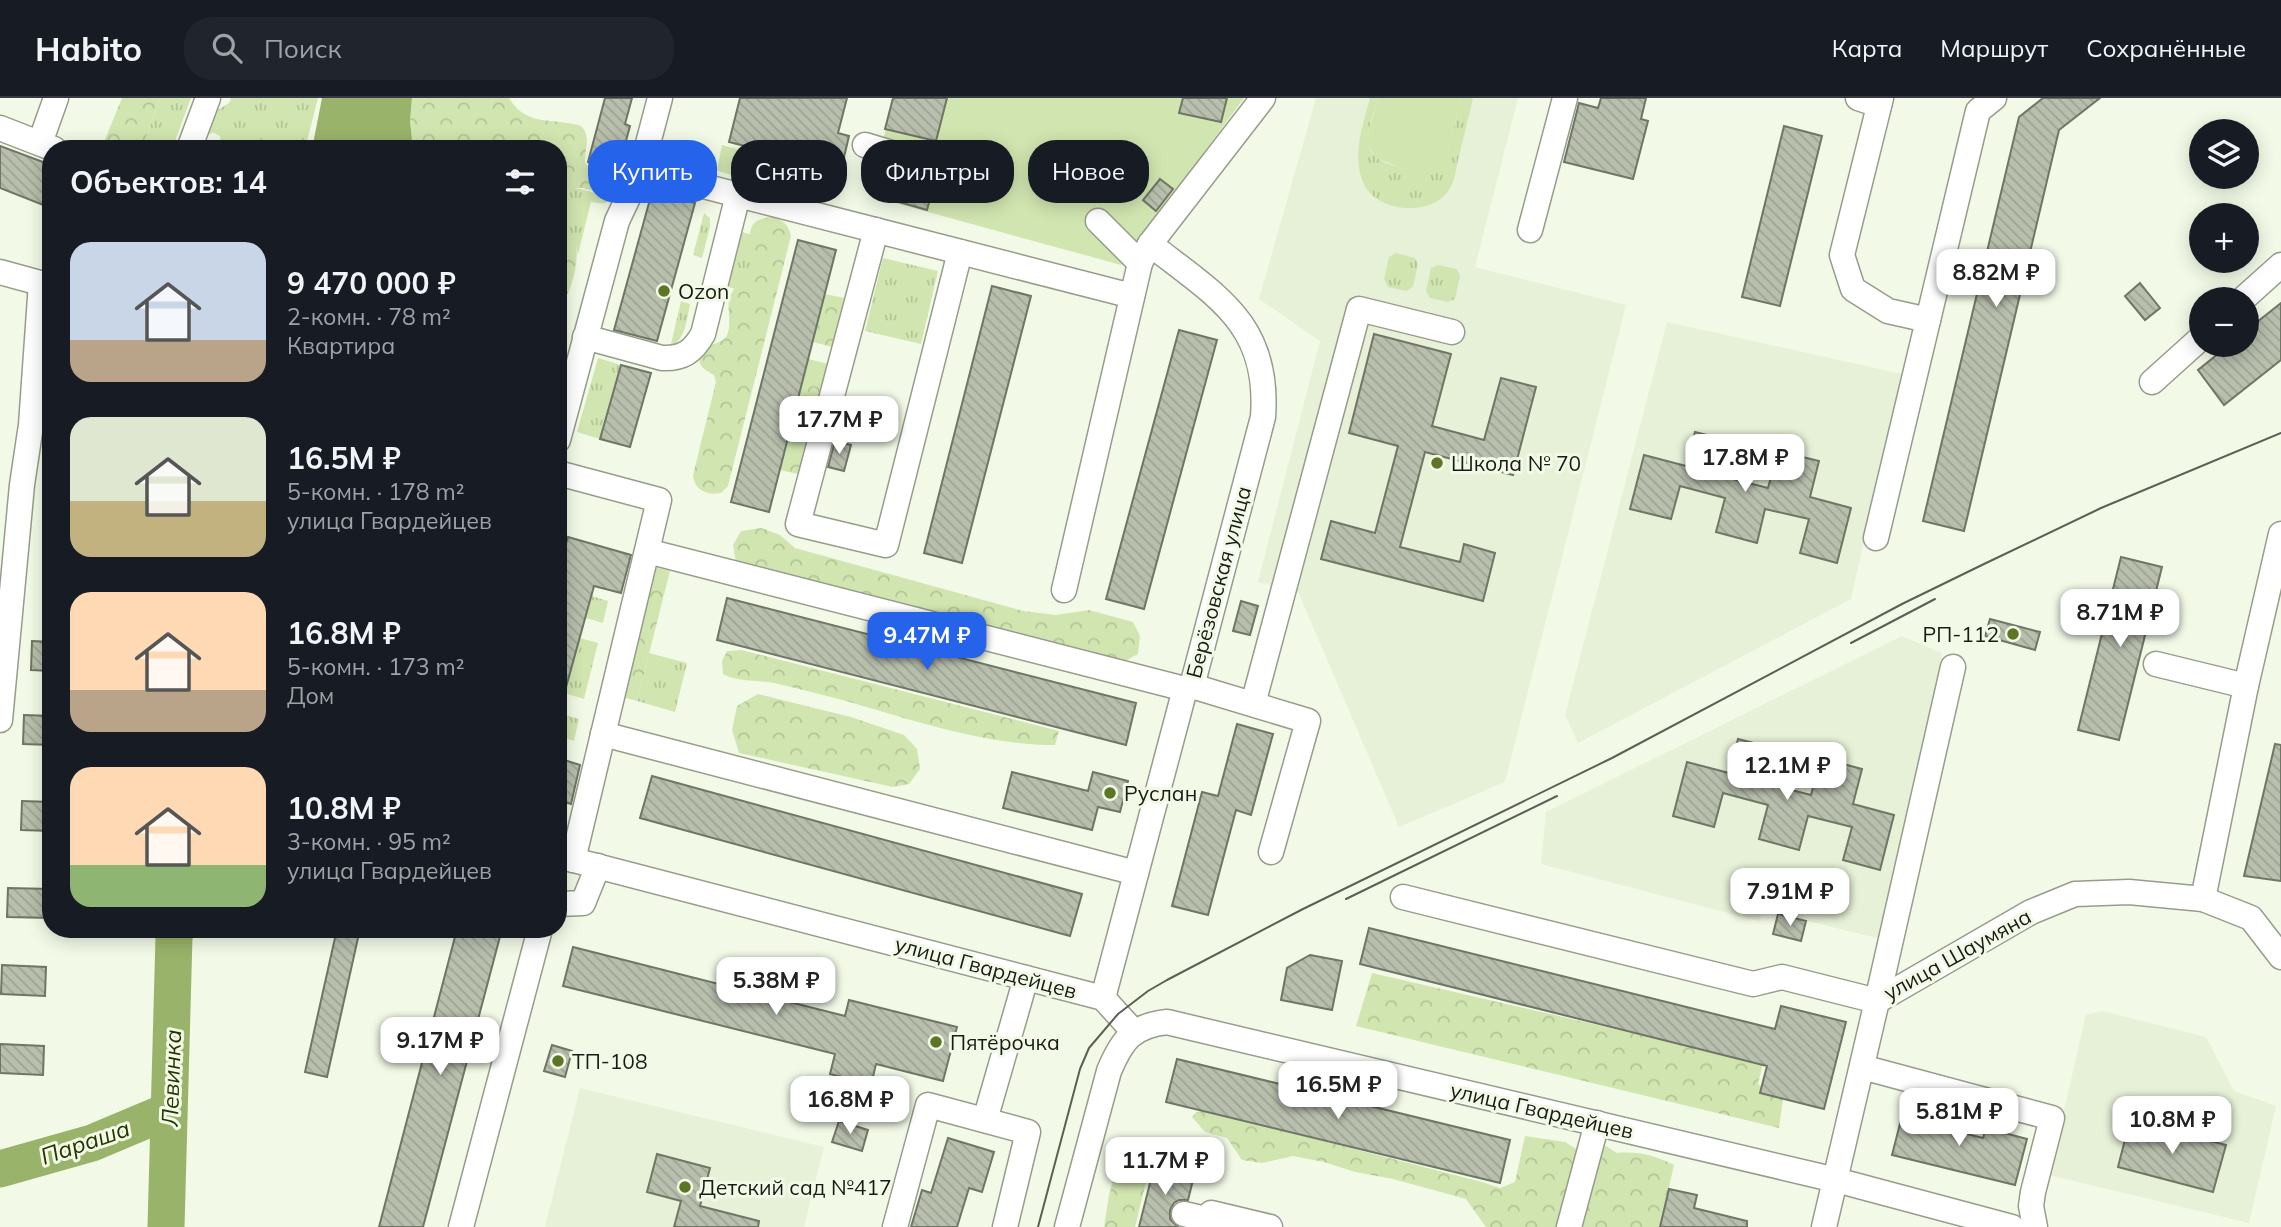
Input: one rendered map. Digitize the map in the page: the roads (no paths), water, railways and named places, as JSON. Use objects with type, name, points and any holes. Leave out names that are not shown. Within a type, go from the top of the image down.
[{"type":"street","points":[[48,140],[56,98]]},
{"type":"street","points":[[192,140],[208,98]]},
{"type":"street","points":[[649,140],[660,98]]},
{"type":"street","points":[[1064,590],[1140,269],[1263,98]]},
{"type":"street","points":[[1530,230],[1565,98]]},
{"type":"street","points":[[1875,538],[1978,111],[1994,98]]},
{"type":"street","points":[[1873,100],[1842,256],[1853,289],[1888,311],[1928,320]]},
{"type":"street","points":[[0,128],[42,144]]},
{"type":"street","points":[[567,406],[617,221],[625,203]]},
{"type":"street","points":[[585,337],[662,358],[687,354],[703,334],[736,203]]},
{"type":"street","points":[[770,203],[960,252],[1140,269]]},
{"type":"street","name":"Берёзовская улица","points":[[1098,221],[1140,269],[1223,302],[1241,323],[1255,348],[1264,381],[1263,417],[1103,998]]},
{"type":"street","points":[[876,230],[798,524],[886,545],[960,252]]},
{"type":"street","points":[[2256,287],[2281,265]]},
{"type":"street","points":[[0,272],[42,283]]},
{"type":"street","points":[[1253,704],[1359,309],[1452,332]]},
{"type":"street","points":[[0,720],[1,688],[42,324]]},
{"type":"street","points":[[2152,382],[2189,349]]},
{"type":"street","points":[[567,474],[659,500],[603,734],[567,855]]},
{"type":"street","points":[[2203,899],[2246,686],[2281,534]]},
{"type":"street","points":[[647,551],[1253,704],[1308,721],[1271,852]]},
{"type":"street","points":[[2156,664],[2246,686]]},
{"type":"street","name":"улица Шаумяна","points":[[1877,1001],[1953,667]]},
{"type":"street","points":[[603,734],[1136,873]]},
{"type":"street","name":"улица Гвардейцев","points":[[567,858],[1103,998],[1134,1032],[1148,1024],[1167,1022],[1185,1025],[1836,1180],[2012,1227]]},
{"type":"street","points":[[567,904],[583,903],[598,866]]},
{"type":"street","name":"улица Шаумяна","points":[[1877,1001],[2031,912],[2075,894],[2129,892],[2203,899],[2251,918],[2281,957]]},
{"type":"street","points":[[1403,897],[1753,984],[1782,977],[1877,1001],[1824,1227]]},
{"type":"street","points":[[461,1227],[538,938]]},
{"type":"street","points":[[985,1120],[1026,978]]},
{"type":"street","points":[[1066,1227],[1109,1071],[1124,1041],[1134,1032]]},
{"type":"street","points":[[1862,1067],[2052,1118],[2033,1192],[2031,1206],[2035,1227]]},
{"type":"street","points":[[895,1227],[928,1105],[1028,1132],[1005,1227]]},
{"type":"street","points":[[1569,1227],[1597,1123]]},
{"type":"street","points":[[1184,1214],[1209,1223],[1211,1213],[1270,1227]]},
{"type":"waterway","name":"Левинка","points":[[166,1227],[174,938]]},
{"type":"waterway","name":"Параша","points":[[0,1169],[92,1143],[168,1111]]},
{"type":"tram line","points":[[1038,1227],[1080,1069],[1089,1048],[1118,1014],[1148,991],[1303,909],[1612,758],[1902,604],[2101,508],[2281,433]]},
{"type":"tram line","points":[[1851,643],[1935,599]]},
{"type":"tram line","points":[[1346,899],[1557,796]]},
{"type":"place","name":"Ozon","points":[[664,291]]},
{"type":"place","name":"Школа № 70","points":[[1437,463]]},
{"type":"place","name":"РП-112","points":[[2013,634]]},
{"type":"place","name":"Руслан","points":[[1110,793]]},
{"type":"place","name":"Пятёрочка","points":[[936,1042]]},
{"type":"place","name":"ТП-108","points":[[558,1061]]},
{"type":"place","name":"Детский сад №417","points":[[685,1187]]}]
